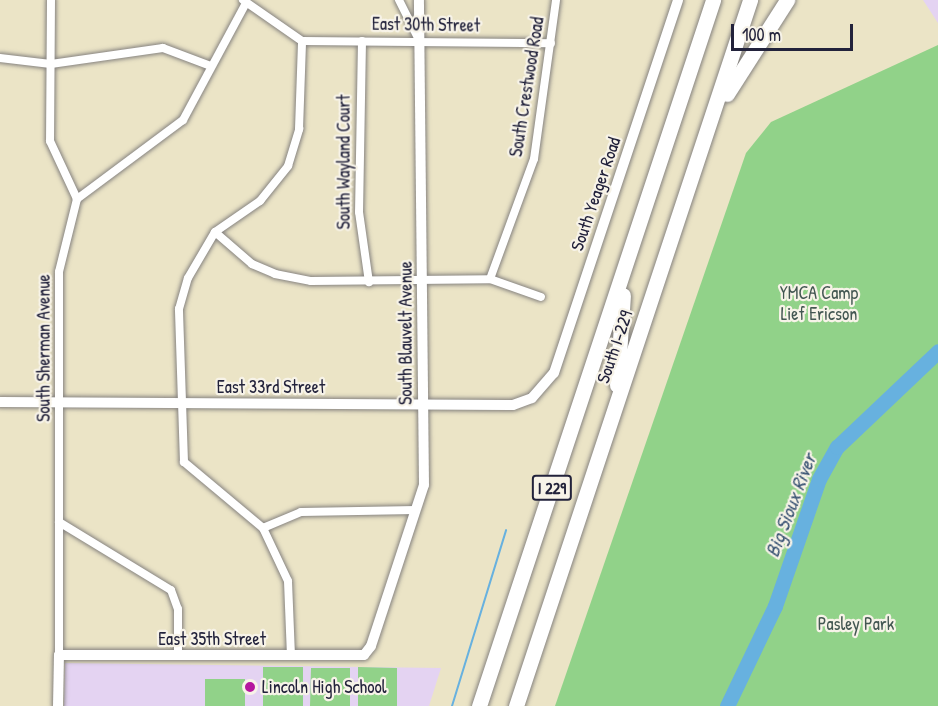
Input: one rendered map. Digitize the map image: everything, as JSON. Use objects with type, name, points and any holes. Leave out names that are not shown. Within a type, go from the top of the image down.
[{"type":"highway","name":"South I-229","points":[[479,706],[713,0]]},
{"type":"highway","name":"South I-229","points":[[516,706],[750,0]]},
{"type":"highway","points":[[690,182],[738,70],[787,0]]},
{"type":"highway","points":[[615,406],[625,271]]},
{"type":"street","points":[[51,0],[50,141],[77,199],[183,120],[244,2],[302,41],[299,129],[288,166],[260,201],[215,232],[188,278],[179,309],[180,403],[184,462],[262,528],[288,580],[291,656]]},
{"type":"street","points":[[399,0],[419,40]]},
{"type":"street","name":"South Blauvelt Avenue","points":[[364,655],[424,485],[419,0]]},
{"type":"street","name":"South Crestwood Road","points":[[490,279],[534,159],[556,0]]},
{"type":"street","name":"South Yeager Road","points":[[538,395],[554,373],[678,0]]},
{"type":"street","name":"South Wayland Court","points":[[362,40],[359,212],[369,282]]},
{"type":"street","name":"East 30th Street","points":[[302,41],[419,40],[550,43]]},
{"type":"street","points":[[0,58],[51,64],[163,48],[211,66]]},
{"type":"street","name":"South Sherman Avenue","points":[[58,706],[61,402],[59,272],[77,199]]},
{"type":"street","points":[[215,232],[252,264],[275,274],[369,282],[423,283],[490,279],[541,297]]},
{"type":"street","name":"East 33rd Street","points":[[0,402],[513,405],[538,395]]},
{"type":"street","points":[[262,528],[301,512],[416,510]]},
{"type":"street","points":[[59,522],[171,590],[178,609],[178,656]]},
{"type":"street","name":"East 35th Street","points":[[59,655],[364,655]]},
{"type":"shaded area","points":[[923,0],[938,0],[938,23]]},
{"type":"shaded area","name":"Lincoln High School","points":[[65,663],[441,668],[429,706],[64,706]]},
{"type":"green space","name":"YMCA Camp Lief Ericson","points":[[938,45],[938,706],[555,706],[746,153],[771,122]]},
{"type":"green space","points":[[263,667],[303,667],[303,706],[263,706]]},
{"type":"green space","points":[[358,667],[397,668],[397,706],[358,706]]},
{"type":"green space","points":[[311,668],[350,668],[350,706],[310,706]]},
{"type":"green space","points":[[205,679],[245,679],[245,706],[205,706]]},
{"type":"waterway","name":"Big Sioux River","points":[[727,706],[775,606],[819,479],[837,447],[938,351]]},
{"type":"waterway","points":[[452,706],[506,530]]},
{"type":"place","name":"Lincoln High School","points":[[250,687]]},
{"type":"park label","name":"Pasley Park","points":[[856,624]]}]
